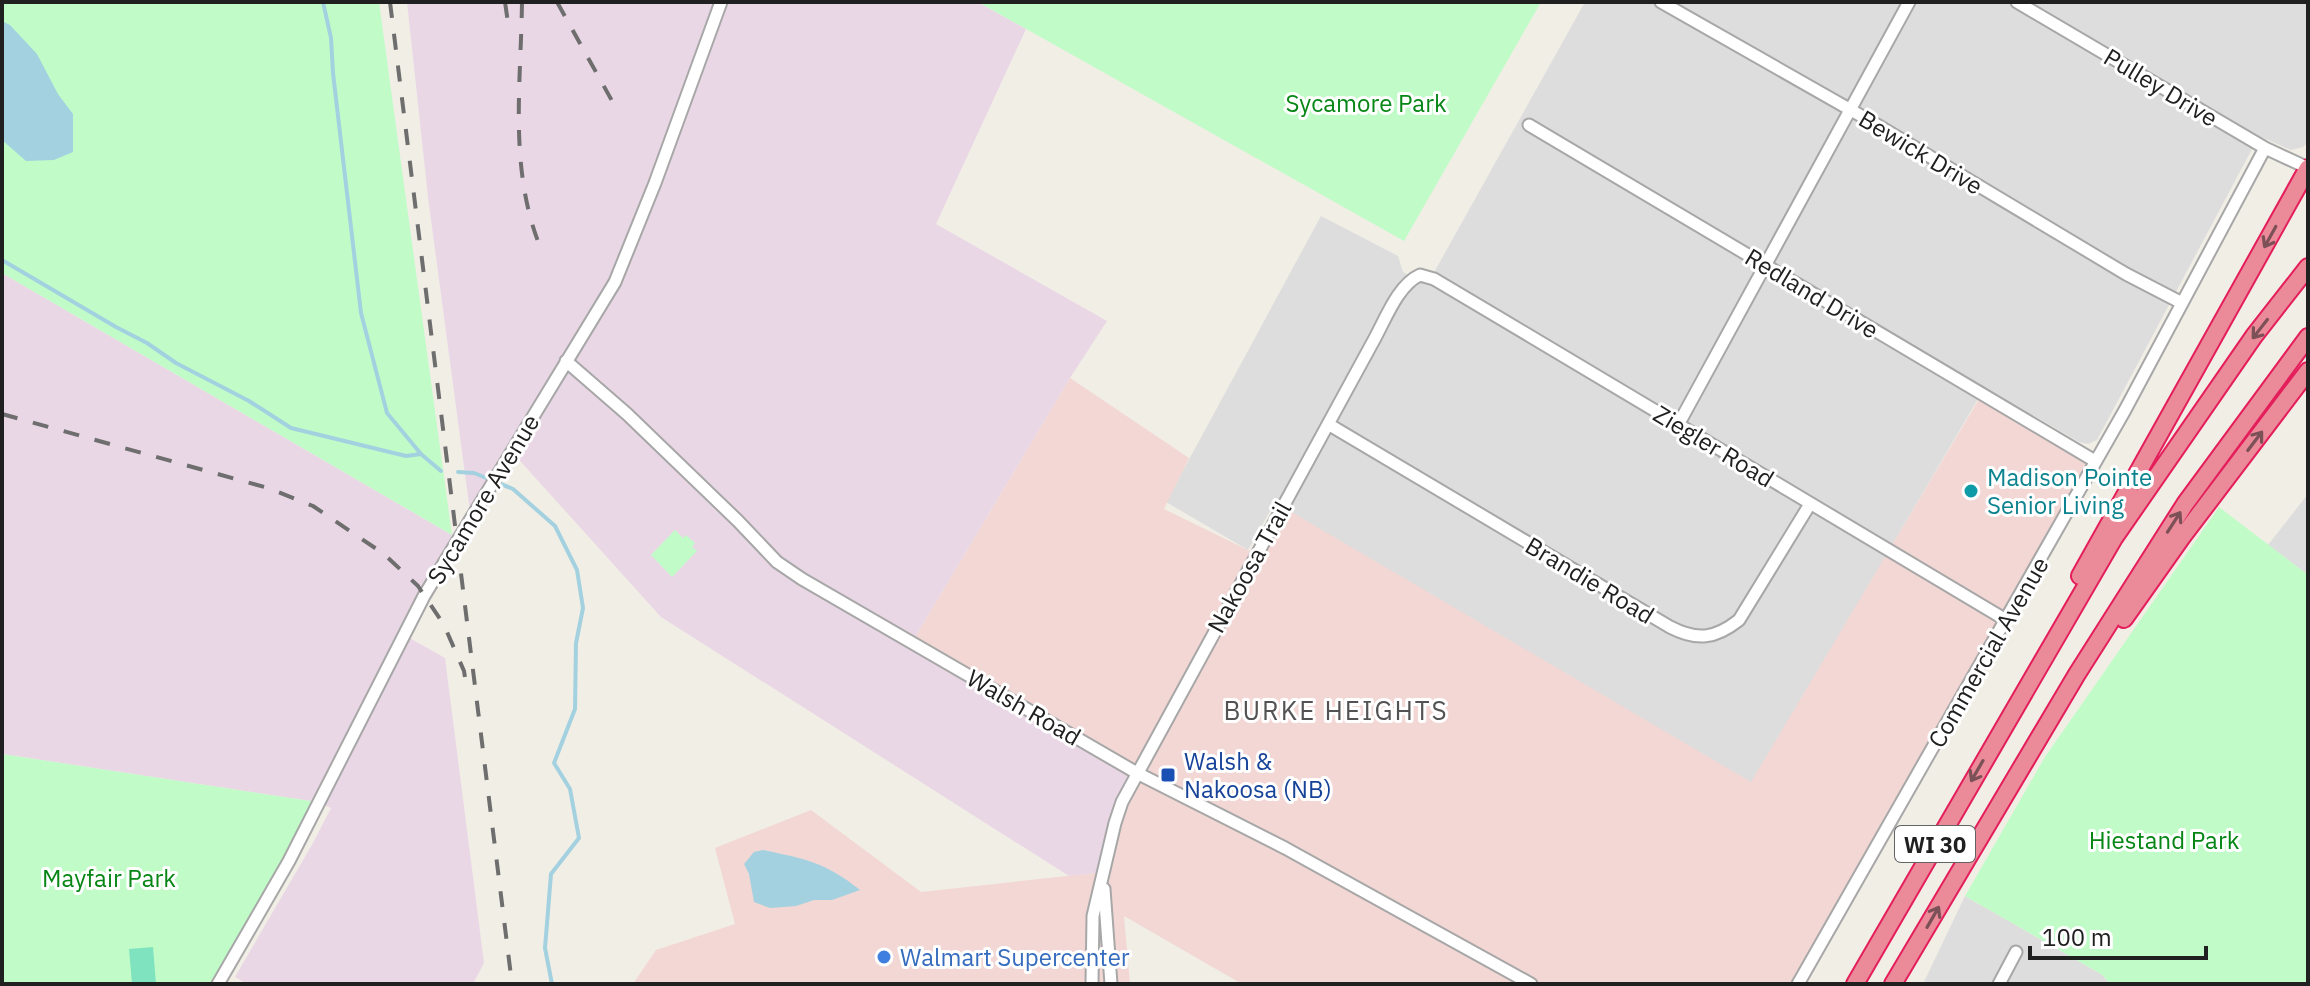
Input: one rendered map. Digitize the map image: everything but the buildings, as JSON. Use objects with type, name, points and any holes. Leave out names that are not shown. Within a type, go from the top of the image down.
[{"type":"highway","points":[[2016,704],[2095,547],[2308,168]]},
{"type":"highway","name":"WI 30","points":[[1855,984],[2114,538],[2246,347],[2308,267]]},
{"type":"highway","name":"WI 30","points":[[1893,984],[2028,754],[2185,504],[2308,337]]},
{"type":"highway","points":[[2028,754],[2182,537],[2308,371]]},
{"type":"street","name":"Sycamore Avenue","points":[[218,984],[289,861],[424,596],[615,282],[721,2]]},
{"type":"street","name":"Bewick Drive","points":[[1661,2],[2126,274],[2182,303]]},
{"type":"street","points":[[1678,425],[1909,2]]},
{"type":"street","name":"Pulley Drive","points":[[2017,2],[2265,148],[2308,168]]},
{"type":"street","name":"Redland Drive","points":[[1529,125],[2095,461]]},
{"type":"street","name":"Commercial Avenue","points":[[1798,984],[2095,461],[2265,148]]},
{"type":"street","name":"Ziegler Road","points":[[1420,275],[1434,279],[2006,620]]},
{"type":"street","name":"Nakoosa Trail","points":[[1092,984],[1093,916],[1122,802],[1403,289],[1420,275]]},
{"type":"street","name":"Walsh Road","points":[[566,361],[671,457],[777,562],[815,587],[1137,773],[1285,848],[1531,984]]},
{"type":"street","name":"Brandie Road","points":[[1328,424],[1689,636],[1721,633],[1739,620],[1810,504]]},
{"type":"street","name":"Nakoosa Trail","points":[[1104,872],[1111,984]]},
{"type":"street","points":[[1999,984],[2016,952]]},
{"type":"shaded area","points":[[407,2],[978,2],[1026,29],[936,224],[1107,321],[912,642],[1137,773],[1104,872],[1069,876],[661,617],[512,452],[471,519],[428,197]]},
{"type":"shaded area","points":[[1585,2],[2308,2],[2308,142],[2291,150],[2259,136],[2097,440],[2088,444],[2079,442],[1985,387],[1748,791],[1274,504],[1248,550],[1166,502],[1321,216],[1398,256],[1403,272],[1427,285]]},
{"type":"shaded area","points":[[2,273],[452,535],[399,632],[445,658],[484,963],[473,984],[247,984],[235,977],[331,808],[317,802],[2,754]]},
{"type":"shaded area","points":[[1070,378],[1189,458],[1164,509],[1256,554],[1283,507],[1751,782],[1982,394],[2095,461],[1798,984],[1242,984],[1124,916],[1130,984],[633,984],[656,950],[735,924],[715,848],[811,810],[921,892],[1104,872],[912,642]]},
{"type":"shaded area","points":[[2308,494],[2308,575],[2268,545]]},
{"type":"shaded area","points":[[1965,896],[2101,974],[2111,984],[1923,984]]},
{"type":"green space","points":[[2,2],[379,2],[452,535],[2,273]]},
{"type":"green space","name":"Sycamore Park","points":[[978,2],[1541,2],[1404,241]]},
{"type":"green space","name":"Hiestand Park","points":[[2219,507],[2308,575],[2308,984],[2111,984],[2101,974],[1965,896],[2045,757]]},
{"type":"green space","points":[[675,530],[695,543],[692,547],[697,551],[672,577],[651,555]]},
{"type":"green space","name":"Mayfair Park","points":[[2,754],[317,802],[211,984],[2,984]]},
{"type":"green space","points":[[153,947],[156,984],[132,984],[129,949]]},
{"type":"water","points":[[2,21],[10,25],[37,54],[58,94],[73,114],[73,152],[54,160],[26,161],[2,140]]},
{"type":"water","points":[[763,850],[814,863],[836,873],[860,890],[832,900],[814,900],[796,906],[770,908],[754,902],[744,864],[754,852]]},
{"type":"waterway","points":[[323,2],[331,38],[361,313],[387,413],[421,454],[441,471]]},
{"type":"waterway","points":[[2,260],[291,428],[406,456],[421,454]]},
{"type":"waterway","points":[[458,472],[474,473],[513,489],[555,526],[577,570],[583,608],[576,643],[575,709],[554,763],[570,789],[579,838],[551,874],[545,948],[552,984]]},
{"type":"railway","points":[[390,2],[512,984]]},
{"type":"railway","points":[[505,2],[509,30]]},
{"type":"railway","points":[[522,2],[520,155],[530,215],[539,244]]},
{"type":"railway","points":[[557,2],[616,108]]},
{"type":"railway","points":[[2,414],[268,488],[313,506],[384,554],[418,586],[444,625],[464,671],[466,684]]},
{"type":"place","name":"Madison Pointe Senior Living","points":[[1971,491]]},
{"type":"place","name":"Walsh & Nakoosa (NB)","points":[[1168,775]]},
{"type":"place","name":"Walmart Supercenter","points":[[884,957]]},
{"type":"district","name":"BURKE HEIGHTS","points":[[1336,710]]}]
